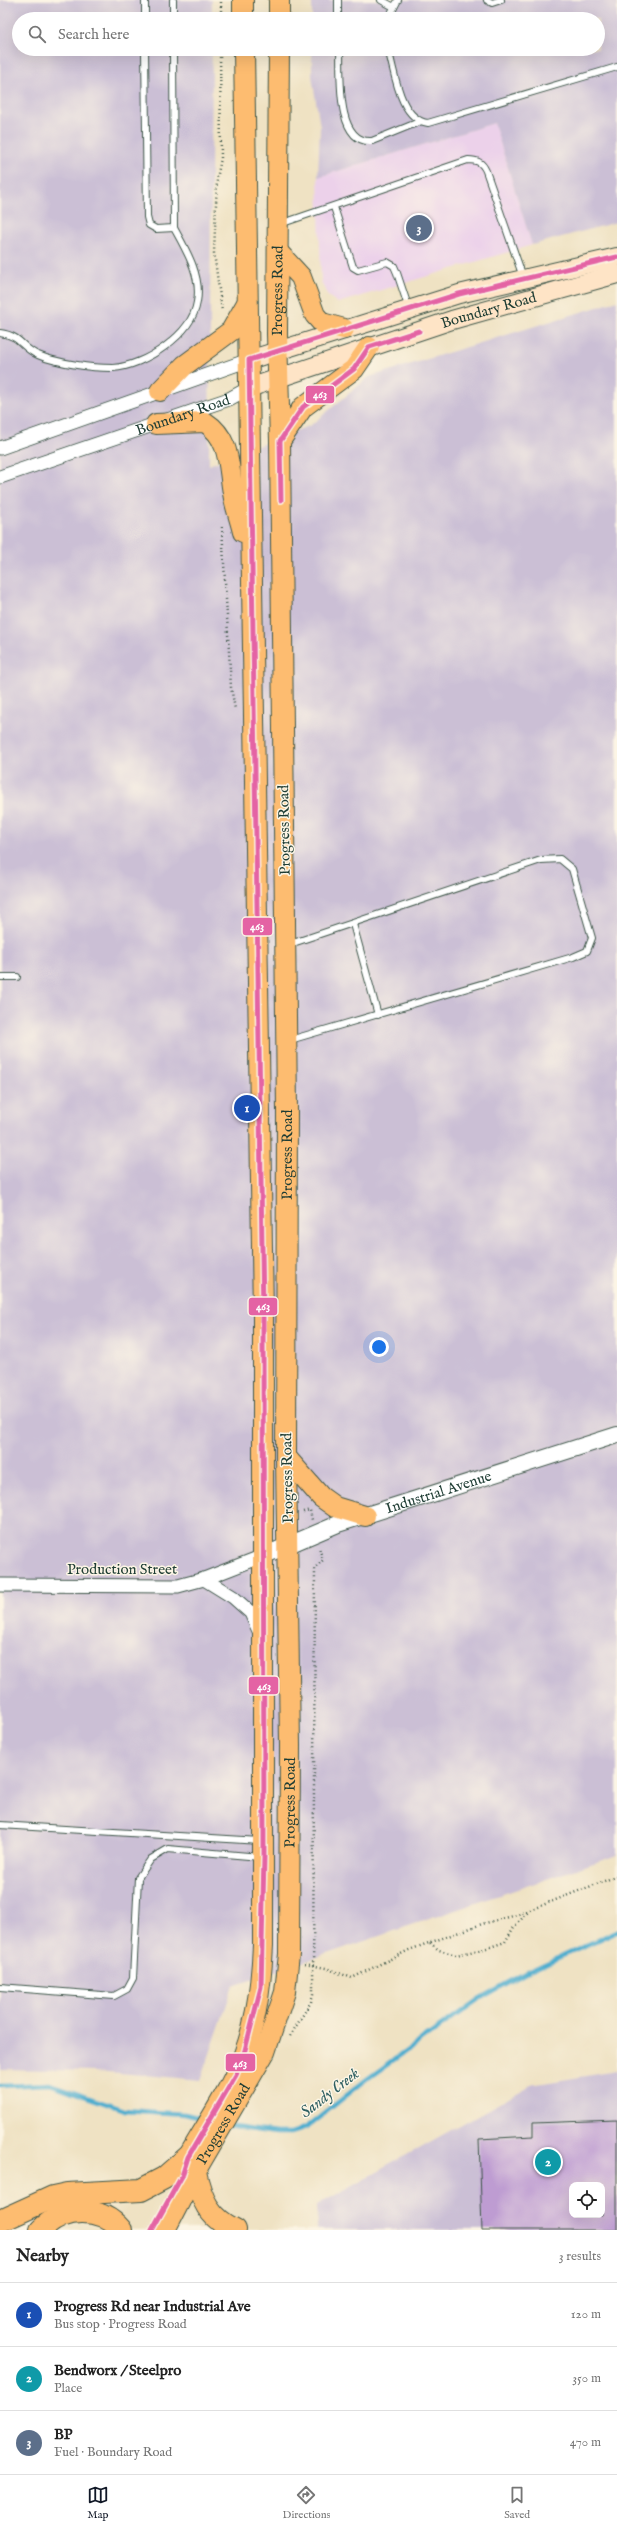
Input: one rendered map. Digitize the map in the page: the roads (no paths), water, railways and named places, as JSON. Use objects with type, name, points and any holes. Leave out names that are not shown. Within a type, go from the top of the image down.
[{"type":"highway","points":[[0,2221],[53,2197],[84,2191],[131,2193],[141,2190],[164,2178],[197,2155],[203,2201],[209,2212],[219,2221],[235,2230]]},
{"type":"highway","points":[[41,2230],[56,2219],[80,2211],[101,2214],[112,2221],[121,2230]]},
{"type":"main road","points":[[243,0],[243,12]]},
{"type":"main road","points":[[279,0],[279,12]]},
{"type":"main road","name":"Progress Road","points":[[231,2099],[236,2075],[245,2050],[261,1987],[264,1849],[263,1300],[250,559],[249,360],[246,303],[244,56]]},
{"type":"main road","name":"Progress Road","points":[[152,2230],[182,2176],[197,2155],[231,2099],[265,2052],[276,2022],[284,1992],[288,1963],[290,1745],[286,1457],[286,1041],[278,350],[279,56]]},
{"type":"main road","points":[[278,252],[301,277],[315,315],[322,323],[344,329]]},
{"type":"main road","name":"Boundary Road","points":[[249,360],[459,294],[617,257]]},
{"type":"main road","name":"Boundary Road","points":[[249,388],[369,347],[479,312],[617,274]]},
{"type":"main road","points":[[160,391],[185,365],[231,331],[246,303]]},
{"type":"main road","points":[[280,441],[303,407],[354,369],[369,347]]},
{"type":"main road","points":[[156,424],[205,422],[220,435],[228,455],[233,494],[250,559]]},
{"type":"main road","points":[[286,1457],[320,1497],[335,1507],[365,1516]]},
{"type":"main road","name":"Progress Road","points":[[165,2230],[197,2155]]},
{"type":"street","name":"Boundary Road","points":[[0,448],[249,360]]},
{"type":"street","name":"Boundary Road","points":[[0,477],[229,399],[249,388]]},
{"type":"street","name":"Industrial Avenue","points":[[263,1556],[338,1524],[617,1435]]},
{"type":"street","name":"Production Street","points":[[0,1585],[178,1586],[204,1579],[263,1556]]},
{"type":"street","points":[[204,1579],[233,1596],[251,1612],[264,1642]]},
{"type":"lane","points":[[145,0],[145,12]]},
{"type":"lane","points":[[173,0],[173,12]]},
{"type":"lane","points":[[338,0],[338,12]]},
{"type":"lane","points":[[381,0],[394,7]]},
{"type":"lane","points":[[392,12],[398,0]]},
{"type":"lane","points":[[487,0],[492,3],[502,0]]},
{"type":"lane","points":[[145,56],[147,217],[149,225],[156,229],[174,228]]},
{"type":"lane","points":[[0,333],[13,334],[38,355],[77,365],[114,368],[142,359],[166,347],[186,328],[197,303],[196,274],[186,248],[174,228],[173,56]]},
{"type":"lane","points":[[340,56],[344,117],[349,130],[357,138],[364,142],[372,141],[419,122],[435,122],[617,67]]},
{"type":"lane","points":[[390,56],[405,106],[419,122]]},
{"type":"lane","points":[[278,225],[468,160],[476,160],[483,164],[486,171],[524,279]]},
{"type":"lane","points":[[334,207],[353,268],[358,270],[387,262],[394,266],[409,310]]},
{"type":"lane","points":[[285,946],[541,860],[560,859],[572,869],[592,938],[587,951],[573,957],[286,1041]]},
{"type":"lane","points":[[354,924],[378,1015]]},
{"type":"lane","points":[[0,977],[17,977]]},
{"type":"lane","points":[[0,1825],[264,1849]]},
{"type":"lane","points":[[0,1987],[114,1996],[127,1990],[133,1978],[138,1878],[151,1859],[168,1850],[264,1849]]},
{"type":"waterway","name":"Sandy Creek","points":[[227,2126],[276,2133],[291,2133],[306,2128],[367,2079],[479,1999],[527,1972],[617,1931]]},
{"type":"waterway","name":"Sandy Creek","points":[[0,2086],[50,2084],[124,2110],[185,2114],[205,2119]]},
{"type":"place","name":"BP","points":[[419,228]]},
{"type":"place","name":"Progress Rd near Industrial Ave","points":[[247,1108]]},
{"type":"place","name":"Bendworx / Steelpro","points":[[548,2162]]}]
